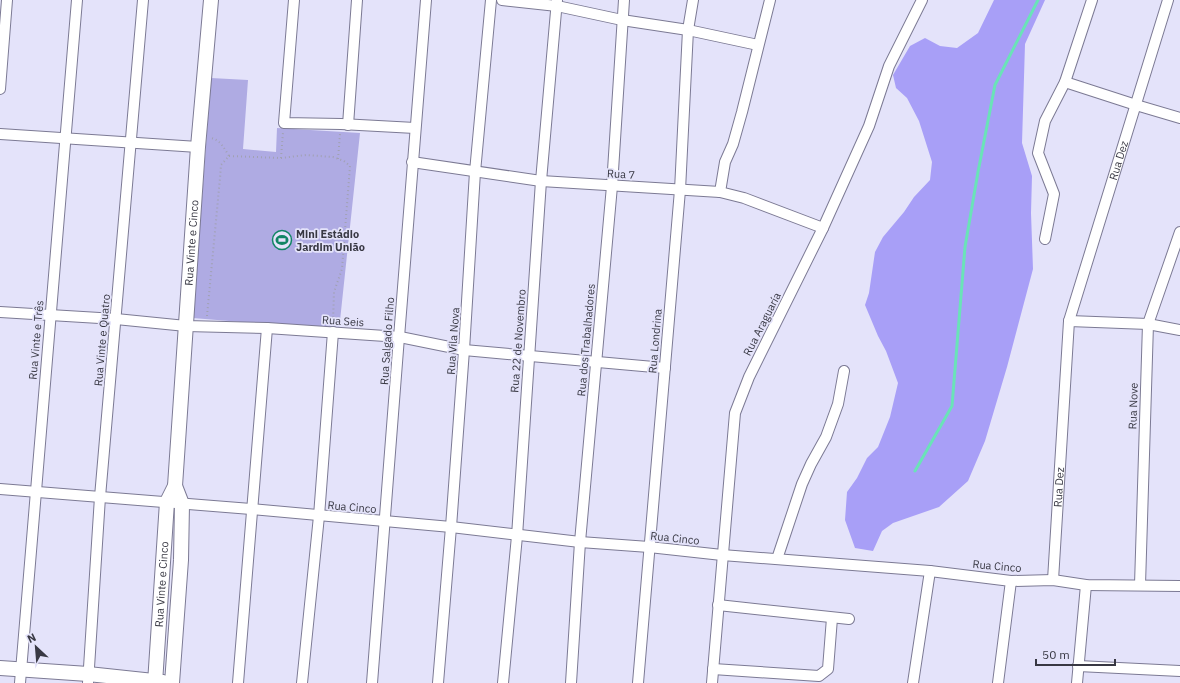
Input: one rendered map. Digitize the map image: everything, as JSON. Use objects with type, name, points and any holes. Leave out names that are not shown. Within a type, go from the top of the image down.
[{"type":"street","points":[[0,89],[7,0]]},
{"type":"street","name":"Rua Vinte e Três","points":[[20,677],[77,0]]},
{"type":"street","name":"Rua Vinte e Quatro","points":[[88,679],[100,497],[143,0]]},
{"type":"street","name":"Rua Vinte e Cinco","points":[[155,683],[167,502],[175,486],[198,142],[211,0]]},
{"type":"street","points":[[294,0],[284,123],[345,124],[415,128]]},
{"type":"street","points":[[345,124],[357,0]]},
{"type":"street","name":"Rua Salgado Filho","points":[[372,683],[426,0]]},
{"type":"street","name":"Rua Vila Nova","points":[[438,683],[464,350],[475,172],[491,0]]},
{"type":"street","points":[[502,0],[557,3],[622,20],[688,30],[758,45]]},
{"type":"street","name":"Rua dos Trabalhadores","points":[[571,683],[580,542],[612,186],[624,0]]},
{"type":"street","name":"Rua Londrina","points":[[638,683],[680,190],[688,30],[693,0]]},
{"type":"street","points":[[720,192],[725,162],[733,144],[742,112],[770,0]]},
{"type":"street","name":"Rua Araguaría","points":[[712,683],[735,413],[749,377],[824,228],[869,126],[889,66],[922,0]]},
{"type":"street","points":[[1045,239],[1054,194],[1038,153],[1045,121],[1065,82],[1092,0]]},
{"type":"street","name":"Rua Dez","points":[[1053,580],[1069,321],[1168,0]]},
{"type":"street","name":"Rua 22 de Novembro","points":[[503,683],[517,536],[541,181],[557,3]]},
{"type":"street","points":[[1065,82],[1180,118]]},
{"type":"street","points":[[0,134],[131,143],[198,142]]},
{"type":"street","name":"Rua 7","points":[[412,162],[541,181],[720,192],[744,198],[824,228]]},
{"type":"street","name":"Rua Nove","points":[[1140,585],[1148,324],[1180,232]]},
{"type":"street","name":"Rua Seis","points":[[0,312],[116,319],[186,326],[267,328],[400,337],[464,350],[665,368]]},
{"type":"street","points":[[1069,321],[1148,324],[1180,330]]},
{"type":"street","points":[[238,683],[267,328]]},
{"type":"street","points":[[302,683],[319,516],[333,332]]},
{"type":"street","points":[[776,559],[802,484],[826,437],[836,410],[844,371]]},
{"type":"street","name":"Rua Vinte e Cinco","points":[[172,683],[181,560],[182,504],[175,486]]},
{"type":"street","name":"Rua Cinco","points":[[0,489],[252,509],[451,527],[517,536],[649,547],[722,555],[930,570],[1011,581],[1053,580],[1086,585],[1180,586]]},
{"type":"street","points":[[913,683],[930,570]]},
{"type":"street","points":[[998,683],[1011,581]]},
{"type":"street","points":[[1077,683],[1086,585]]},
{"type":"street","points":[[718,605],[849,619]]},
{"type":"street","points":[[713,669],[819,676],[828,670],[832,618]]},
{"type":"street","points":[[1078,666],[1180,671]]},
{"type":"street","points":[[0,668],[20,677],[178,683]]},
{"type":"path","points":[[280,158],[284,123]]},
{"type":"path","points":[[338,159],[345,124]]},
{"type":"path","points":[[198,142],[214,138],[220,142],[229,156]]},
{"type":"path","points":[[229,156],[280,158],[306,155],[333,157],[350,166],[342,269],[334,292],[333,332]]},
{"type":"path","points":[[206,326],[221,165],[229,156]]},
{"type":"shaded area","points":[[994,0],[1045,0],[1025,44],[1022,143],[1032,176],[1031,213],[1033,269],[1007,367],[985,441],[968,481],[939,507],[893,523],[882,531],[873,551],[855,548],[845,520],[847,492],[857,478],[867,458],[878,447],[890,417],[898,383],[886,351],[865,305],[869,293],[875,252],[883,237],[904,212],[914,197],[930,180],[932,162],[919,121],[907,98],[896,88],[893,75],[910,46],[925,38],[940,46],[957,48],[978,33]]},
{"type":"shaded area","points":[[211,78],[248,80],[243,149],[276,152],[277,128],[360,133],[339,330],[193,318]]},
{"type":"waterway","points":[[915,471],[952,406],[965,247],[995,85],[1038,0]]},
{"type":"place","name":"Mini Estádio Jardim União","points":[[282,240]]}]
